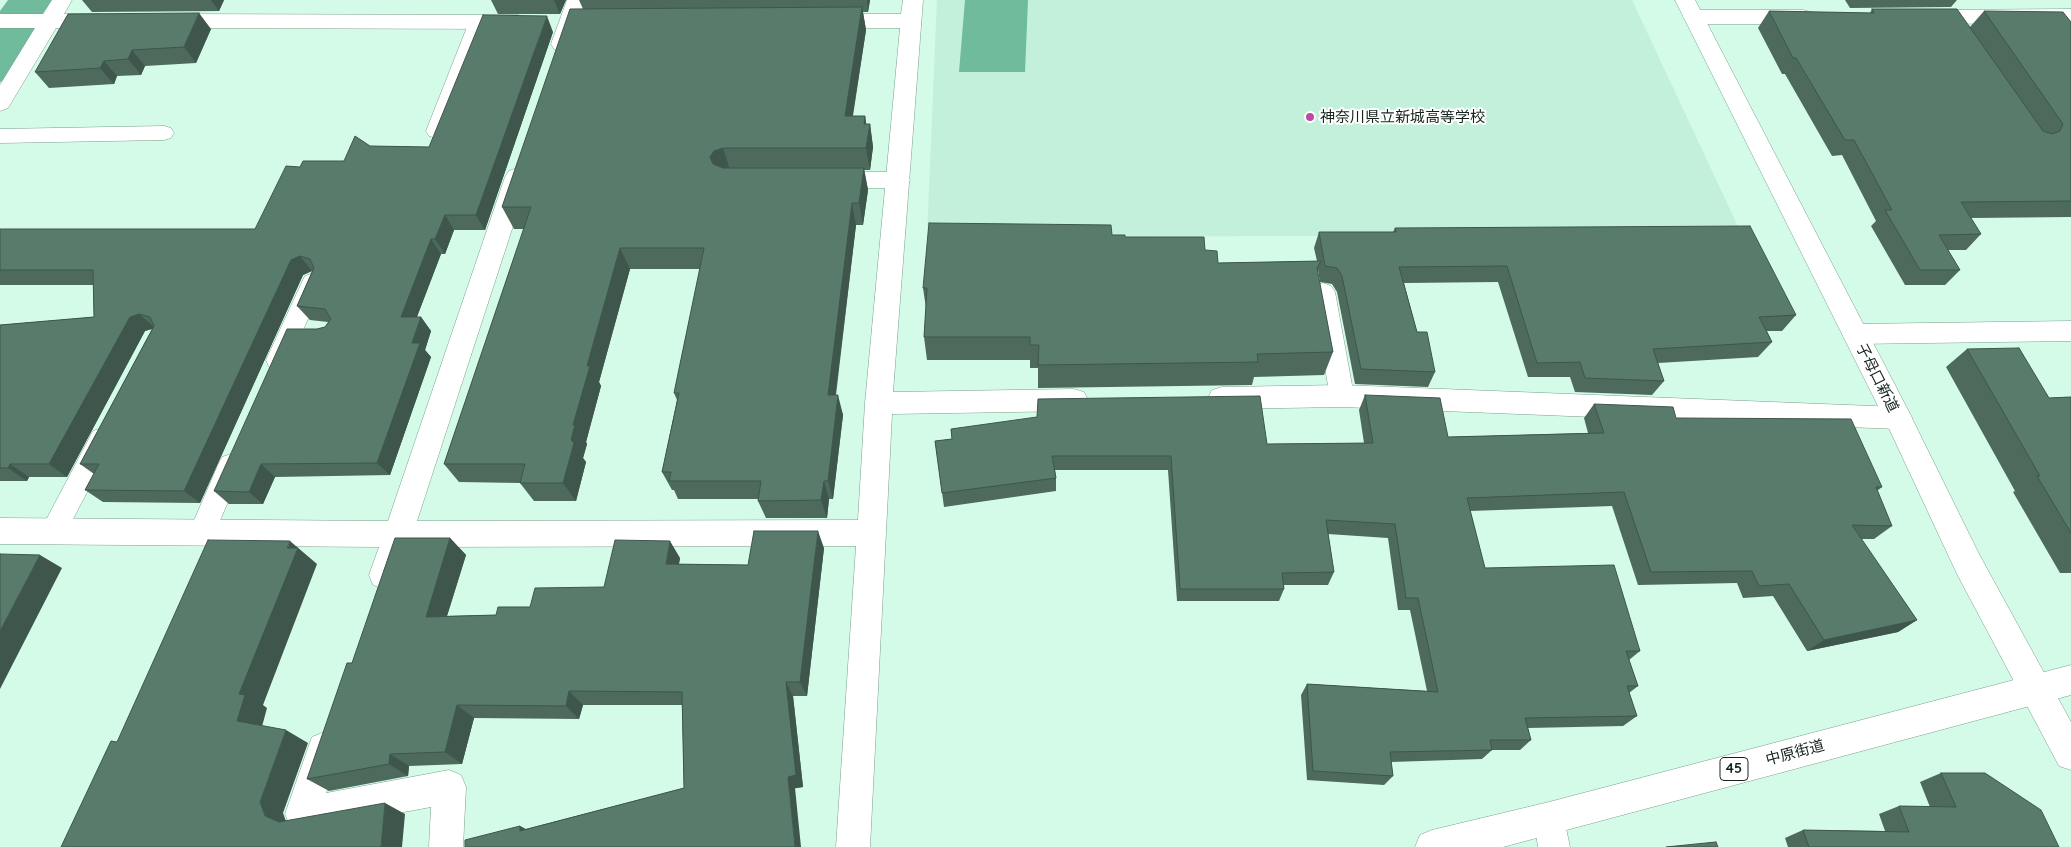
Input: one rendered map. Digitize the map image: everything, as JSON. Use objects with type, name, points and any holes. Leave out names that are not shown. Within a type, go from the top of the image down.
[{"type":"street","points":[[1,22],[15,0]]},
{"type":"street","points":[[0,103],[62,0]]},
{"type":"street","points":[[251,20],[260,0]]},
{"type":"street","points":[[1690,9],[1823,17]]},
{"type":"street","name":"子母口新道","points":[[1690,9],[1898,418],[1968,564],[2071,754]]},
{"type":"street","points":[[804,22],[913,10],[879,404],[853,847]]},
{"type":"street","points":[[1902,17],[1957,25],[2063,22]]},
{"type":"street","points":[[145,21],[479,22],[565,18],[553,69]]},
{"type":"street","points":[[1,22],[116,21]]},
{"type":"street","points":[[375,599],[525,152]]},
{"type":"street","points":[[1855,334],[2071,331]]},
{"type":"street","points":[[1194,399],[1342,396],[1898,418]]},
{"type":"street","points":[[879,404],[1096,400]]},
{"type":"street","points":[[0,531],[397,534],[872,533]]},
{"type":"street","name":"中原街道","points":[[1432,847],[1551,833],[2071,680]]},
{"type":"street","points":[[334,720],[302,814],[449,787],[446,847]]},
{"type":"lane","points":[[436,131],[479,22]]},
{"type":"lane","points":[[0,136],[164,133]]},
{"type":"lane","points":[[810,180],[899,180]]},
{"type":"lane","points":[[271,377],[301,331],[313,282]]},
{"type":"lane","points":[[1323,292],[1342,396]]},
{"type":"lane","points":[[54,530],[114,418]]},
{"type":"lane","points":[[202,532],[242,441]]},
{"type":"shaded area","name":"神奈川県立新城高等学校","points":[[937,0],[1632,0],[1742,235],[927,237]]},
{"type":"shaded area","points":[[965,0],[1028,0],[1025,72],[959,72]]},
{"type":"building","points":[[862,7],[845,116],[865,116],[864,124],[870,124],[866,148],[723,148],[714,151],[710,157],[713,164],[723,168],[864,168],[859,203],[852,203],[828,395],[838,395],[828,481],[824,481],[821,500],[758,501],[761,481],[669,481],[671,472],[662,472],[679,393],[674,393],[704,248],[620,248],[587,366],[590,366],[573,425],[575,425],[571,440],[574,443],[563,483],[520,483],[525,464],[444,464],[531,207],[502,207],[570,9]]},
{"type":"building","points":[[1872,9],[1957,9],[2043,131],[2052,134],[2060,131],[2063,124],[1984,11],[2063,12],[2071,22],[2071,201],[1961,202],[1981,234],[1939,235],[1960,270],[1920,270],[1885,210],[1892,210],[1854,140],[1845,140],[1796,58],[1793,58],[1769,11],[1874,13]]},
{"type":"building","points":[[199,13],[184,47],[132,50],[128,59],[104,61],[100,68],[35,72],[68,14]]},
{"type":"building","points":[[483,15],[547,16],[476,215],[445,215],[435,239],[431,239],[401,317],[421,317],[412,343],[420,343],[377,463],[261,464],[249,492],[214,491],[287,329],[317,329],[325,327],[331,319],[325,309],[297,306],[314,268],[310,259],[300,256],[291,260],[184,491],[85,490],[99,464],[80,464],[154,326],[150,317],[139,314],[130,317],[49,464],[10,464],[8,468],[0,468],[0,325],[94,317],[93,270],[0,270],[0,229],[255,229],[286,166],[300,167],[303,161],[344,161],[355,136],[370,146],[429,147]]},
{"type":"building","points":[[929,223],[1111,225],[1112,235],[1125,235],[1125,237],[1204,237],[1205,250],[1217,251],[1218,263],[1321,261],[1317,268],[1333,352],[1257,354],[1258,362],[1038,365],[1039,345],[1030,345],[1030,337],[924,337],[927,288],[923,288]]},
{"type":"building","points":[[1750,226],[1796,315],[1759,317],[1772,342],[1653,349],[1664,381],[1585,378],[1580,362],[1537,363],[1507,266],[1399,267],[1417,332],[1427,332],[1435,372],[1361,369],[1342,276],[1337,268],[1325,266],[1319,232],[1396,232],[1395,228]]},
{"type":"building","points":[[2019,348],[2049,398],[2071,397],[2071,533],[2037,476],[2040,476],[1967,349]]},
{"type":"building","points":[[1365,395],[1440,398],[1448,437],[1604,433],[1594,404],[1673,407],[1676,418],[1851,419],[1882,487],[1876,487],[1892,526],[1852,525],[1917,620],[1824,640],[1789,584],[1759,586],[1752,571],[1651,572],[1624,492],[1467,498],[1485,568],[1614,565],[1640,651],[1626,651],[1638,686],[1627,686],[1637,716],[1525,718],[1531,740],[1490,740],[1492,750],[1390,752],[1393,776],[1313,771],[1307,684],[1438,692],[1418,598],[1406,598],[1395,524],[1326,520],[1334,572],[1282,573],[1284,589],[1180,589],[1171,456],[1052,456],[1056,478],[942,493],[935,441],[952,439],[951,429],[1037,417],[1038,399],[1260,396],[1267,444],[1373,443]]},
{"type":"building","points":[[754,531],[818,531],[800,682],[786,682],[796,775],[788,777],[795,847],[465,847],[465,840],[520,826],[520,831],[684,788],[682,692],[569,691],[566,706],[457,705],[445,752],[390,754],[389,764],[307,779],[347,663],[352,663],[395,538],[450,538],[426,617],[496,615],[498,607],[530,607],[535,588],[604,587],[615,540],[670,541],[666,564],[748,565]]},
{"type":"building","points":[[208,540],[290,541],[287,548],[298,548],[239,694],[245,695],[237,721],[286,730],[260,802],[265,816],[279,822],[385,803],[381,847],[61,847],[111,741],[117,742]]},
{"type":"building","points":[[0,554],[40,555],[0,631]]},
{"type":"building","points":[[1941,773],[1985,773],[2041,810],[2059,847],[1809,847],[1803,830],[1909,832],[1899,806],[1956,807]]},
{"type":"building","points":[[1716,842],[1718,847],[1666,847]]},
{"type":"waterway","points":[[0,62],[20,26],[38,0]]},
{"type":"place","name":"神奈川県立新城高等学校","points":[[1310,117]]}]
